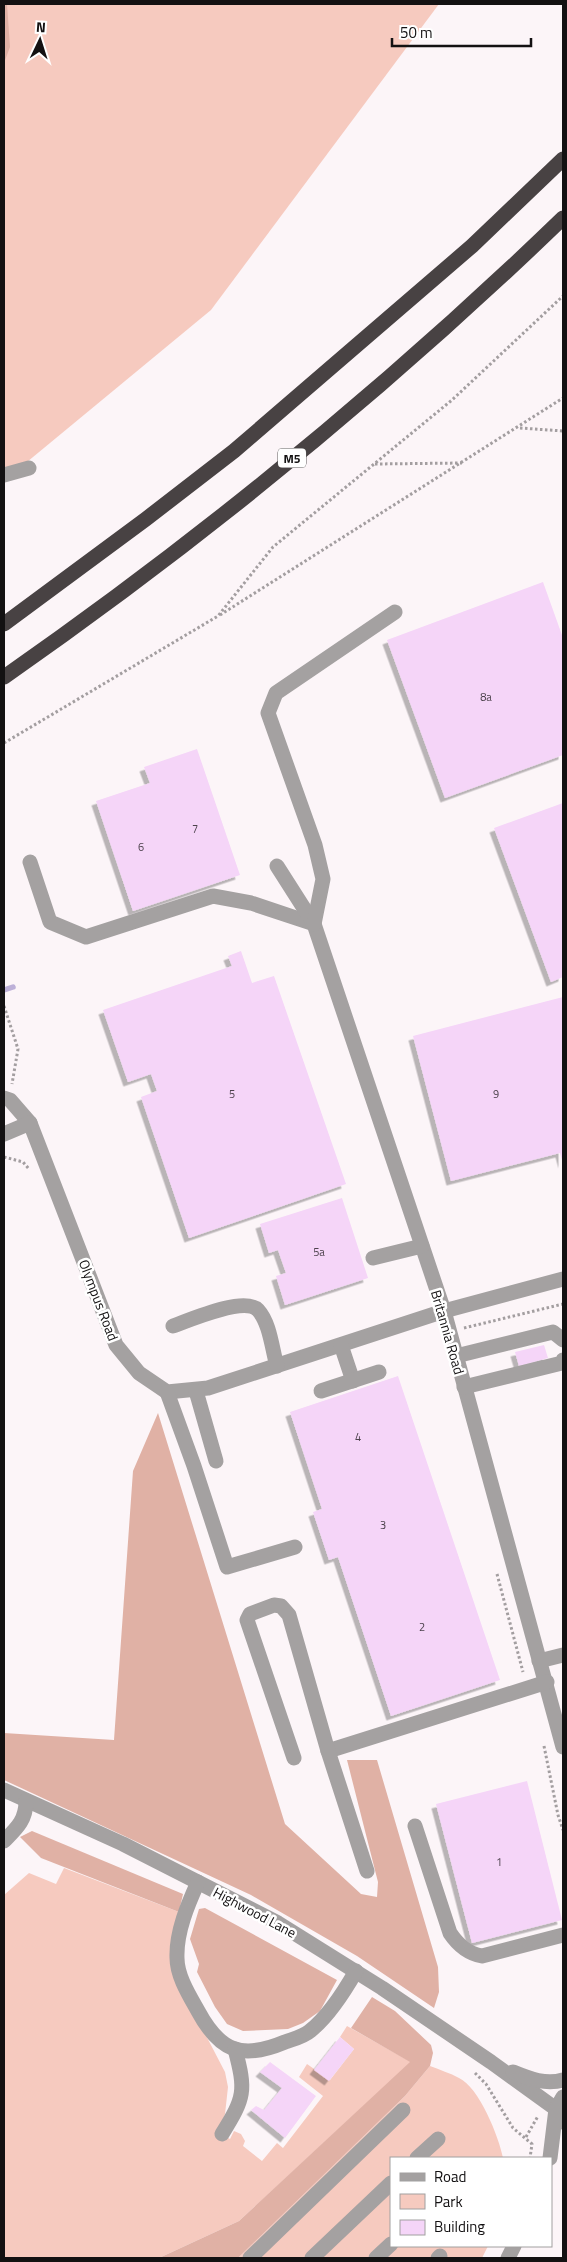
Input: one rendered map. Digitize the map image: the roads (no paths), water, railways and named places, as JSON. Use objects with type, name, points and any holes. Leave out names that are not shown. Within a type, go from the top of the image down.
[{"type":"highway","points":[[4,624],[234,451],[472,246],[563,159]]},
{"type":"highway","name":"M5","points":[[4,677],[110,602],[265,482],[500,280],[563,218]]},
{"type":"street","points":[[4,475],[29,468]]},
{"type":"street","points":[[30,862],[50,922],[86,937],[213,896],[251,903],[314,924],[323,880],[316,846],[268,713],[276,693],[395,612]]},
{"type":"street","name":"Britannia Road","points":[[277,866],[314,924],[444,1311],[539,1661],[547,1682],[563,1747]]},
{"type":"street","name":"Olympus Road","points":[[4,1098],[10,1100],[30,1123],[116,1345],[138,1373],[167,1392]]},
{"type":"street","points":[[4,1134],[30,1123]]},
{"type":"street","points":[[373,1258],[422,1246]]},
{"type":"street","points":[[295,1547],[227,1567],[194,1466],[167,1392],[196,1391],[444,1311],[563,1279]]},
{"type":"street","points":[[172,1326],[227,1308],[248,1304],[258,1310],[264,1322],[277,1366]]},
{"type":"street","points":[[456,1356],[553,1332],[563,1340]]},
{"type":"street","points":[[341,1345],[352,1381]]},
{"type":"street","points":[[464,1387],[562,1362],[563,1360]]},
{"type":"street","points":[[322,1391],[379,1372]]},
{"type":"street","points":[[196,1391],[216,1461]]},
{"type":"street","points":[[294,1758],[247,1620],[250,1614],[274,1604],[281,1606],[289,1615],[328,1751],[367,1871]]},
{"type":"street","points":[[539,1661],[563,1655]]},
{"type":"street","points":[[328,1751],[547,1682]]},
{"type":"street","name":"Highwood Lane","points":[[4,1790],[123,1844],[278,1922],[356,1971],[561,2109]]},
{"type":"street","points":[[4,1841],[21,1824],[26,1812],[26,1801]]},
{"type":"street","points":[[415,1826],[450,1933],[458,1945],[472,1954],[482,1956],[563,1935]]},
{"type":"street","points":[[198,1882],[190,1898],[182,1924],[176,1959],[182,1979],[209,2031],[222,2042],[235,2049],[249,2052],[271,2048],[308,2033],[327,2015],[356,1971]]},
{"type":"street","points":[[222,2134],[240,2106],[243,2088],[235,2049]]},
{"type":"street","name":"Highwood Lane","points":[[491,2062],[538,2081],[550,2083],[563,2080]]},
{"type":"street","points":[[550,2157],[561,2109]]},
{"type":"street","points":[[250,2258],[403,2110]]},
{"type":"street","points":[[418,2157],[438,2139]]},
{"type":"street","points":[[551,2157],[563,2142]]},
{"type":"street","points":[[312,2258],[390,2185]]},
{"type":"street","points":[[376,2258],[390,2245]]},
{"type":"waterway","points":[[4,990],[13,987]]}]
